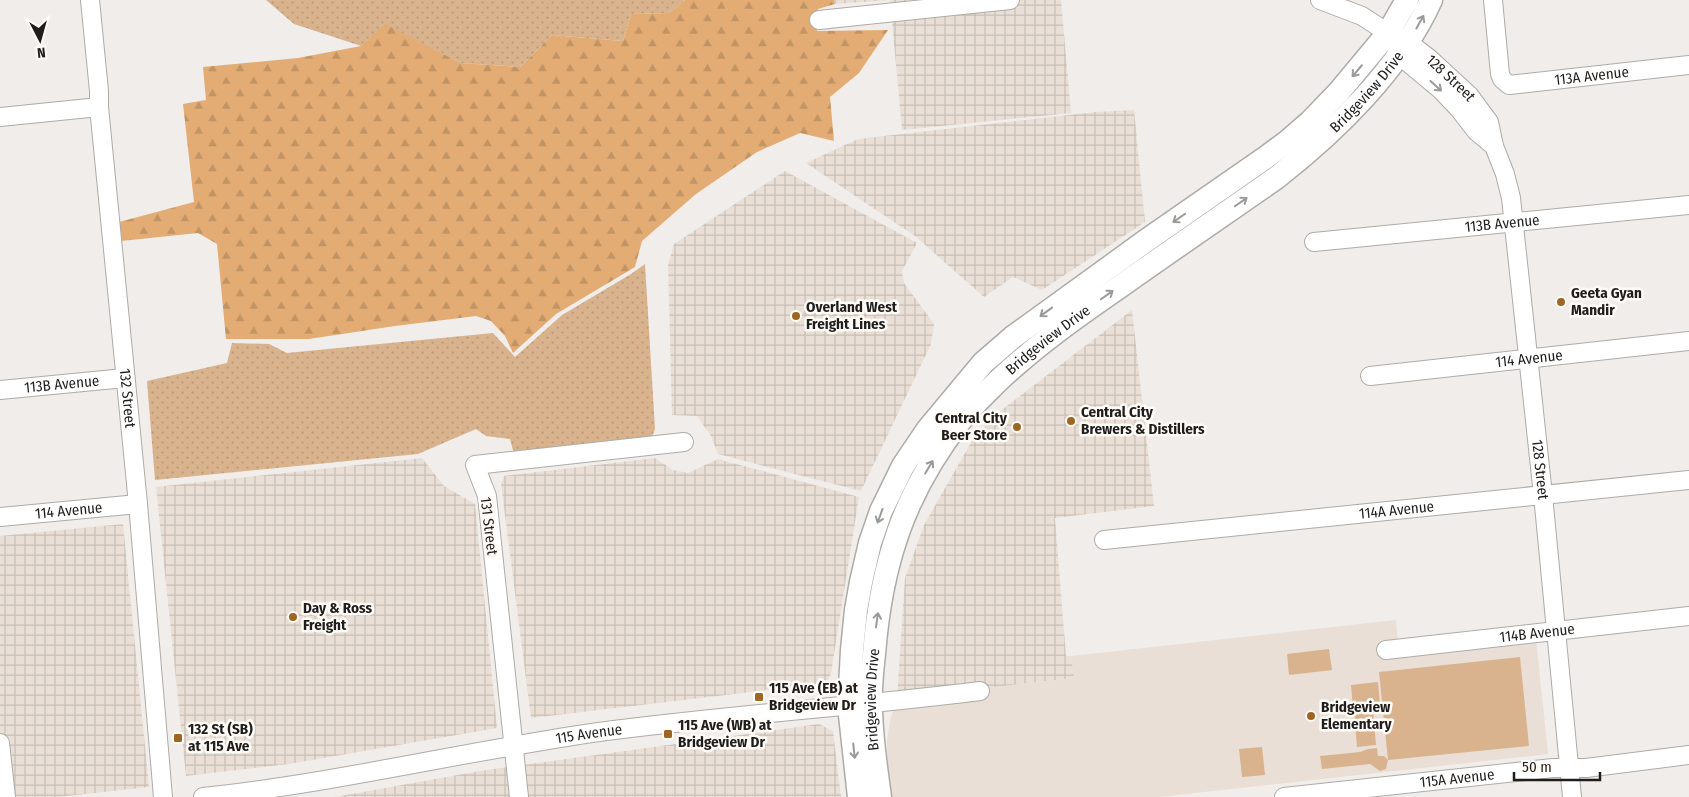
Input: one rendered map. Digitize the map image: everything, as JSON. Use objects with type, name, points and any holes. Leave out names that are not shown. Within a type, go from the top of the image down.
[{"type":"main road","name":"Bridgeview Drive","points":[[1398,44],[1407,0]]},
{"type":"main road","name":"Bridgeview Drive","points":[[859,797],[860,704],[890,554],[903,516],[922,478],[939,450],[961,420],[985,394],[1020,361],[1061,327],[1276,178],[1307,154],[1344,118],[1398,44],[1422,19],[1431,0]]},
{"type":"main road","name":"Bridgeview Drive","points":[[860,704],[871,726],[880,797]]},
{"type":"street","name":"132 Street","points":[[90,0],[164,797]]},
{"type":"street","points":[[819,20],[1010,0]]},
{"type":"street","name":"128 Street","points":[[1320,0],[1362,16],[1398,44],[1430,59],[1469,95],[1489,122],[1494,146],[1507,179],[1513,223],[1572,797]]},
{"type":"street","name":"113A Avenue","points":[[1493,0],[1500,74],[1508,85],[1689,65]]},
{"type":"street","points":[[0,117],[99,107]]},
{"type":"street","name":"113B Avenue","points":[[1314,242],[1689,205]]},
{"type":"street","name":"114 Avenue","points":[[1370,376],[1689,341]]},
{"type":"street","name":"113B Avenue","points":[[0,390],[125,378]]},
{"type":"street","name":"131 Street","points":[[519,797],[487,496],[475,465],[684,442]]},
{"type":"street","name":"114A Avenue","points":[[1104,540],[1689,480]]},
{"type":"street","name":"114 Avenue","points":[[0,517],[138,504]]},
{"type":"street","name":"114B Avenue","points":[[1386,650],[1689,616]]},
{"type":"street","name":"115 Avenue","points":[[202,797],[251,792],[338,778],[514,745],[679,722],[980,691]]},
{"type":"street","points":[[0,743],[6,797]]},
{"type":"street","name":"115A Avenue","points":[[1284,797],[1554,768],[1689,756]]},
{"type":"shaded area","points":[[266,0],[685,0],[669,13],[631,14],[623,41],[552,35],[520,67],[461,63],[385,25],[361,46],[294,24]]},
{"type":"shaded area","points":[[834,0],[890,0],[835,4]]},
{"type":"shaded area","points":[[890,0],[1061,0],[1071,113],[902,130]]},
{"type":"shaded area","points":[[1134,110],[1145,222],[1042,290],[1013,277],[984,297],[915,236],[806,163],[858,139],[1096,112]]},
{"type":"shaded area","points":[[785,171],[917,243],[902,271],[904,283],[934,324],[931,344],[861,491],[718,454],[711,436],[697,416],[672,415],[668,265],[674,244]]},
{"type":"shaded area","points":[[645,264],[655,429],[652,437],[514,454],[510,439],[486,436],[476,429],[418,454],[155,480],[147,381],[227,363],[232,343],[269,344],[287,353],[493,333],[515,357],[562,315]]},
{"type":"shaded area","points":[[1132,310],[1154,506],[1055,518],[1066,656],[1071,656],[1074,678],[897,698],[905,578],[924,525],[973,439],[999,412]]},
{"type":"shaded area","points":[[422,458],[444,486],[475,504],[497,728],[289,764],[186,776],[156,487]]},
{"type":"shaded area","points":[[655,458],[673,470],[688,473],[718,459],[859,497],[831,673],[827,683],[531,718],[501,484],[504,476]]},
{"type":"shaded area","points":[[123,524],[149,787],[58,797],[0,797],[0,536]]},
{"type":"shaded area","name":"Bridgeview Elementary","points":[[1396,620],[1399,654],[1536,639],[1548,754],[1159,797],[888,797],[887,740],[897,698],[1073,678],[1071,656]]},
{"type":"shaded area","points":[[1329,649],[1332,670],[1289,675],[1287,654]]},
{"type":"shaded area","points":[[1520,657],[1529,746],[1388,760],[1379,672]]},
{"type":"shaded area","points":[[1378,682],[1380,705],[1353,708],[1351,685]]},
{"type":"shaded area","points":[[1373,710],[1376,745],[1357,747],[1354,712]]},
{"type":"shaded area","points":[[819,724],[833,731],[841,797],[335,797],[480,771]]},
{"type":"shaded area","points":[[1262,747],[1265,775],[1242,777],[1239,749]]},
{"type":"shaded area","points":[[1377,748],[1378,756],[1384,756],[1388,760],[1386,769],[1380,771],[1370,764],[1322,769],[1320,756],[1360,752]]},
{"type":"green space","points":[[685,0],[834,0],[835,4],[818,9],[817,31],[888,30],[859,73],[830,97],[834,141],[800,133],[757,152],[696,194],[642,241],[635,267],[556,314],[513,353],[505,336],[491,321],[476,316],[309,339],[226,339],[217,244],[198,233],[121,241],[119,222],[194,202],[183,104],[206,100],[203,67],[298,58],[361,46],[385,24],[461,63],[520,67],[552,35],[623,41],[631,14],[669,13]]},
{"type":"place","name":"Geeta Gyan Mandir","points":[[1561,302]]},
{"type":"place","name":"Overland West Freight Lines","points":[[796,316]]},
{"type":"place","name":"Central City Brewers & Distillers","points":[[1071,421]]},
{"type":"place","name":"Central City Beer Store","points":[[1017,427]]},
{"type":"place","name":"Day & Ross Freight","points":[[293,617]]},
{"type":"place","name":"115 Ave (EB) at Bridgeview Dr","points":[[759,697]]},
{"type":"place","name":"Bridgeview Elementary","points":[[1311,716]]},
{"type":"place","name":"115 Ave (WB) at Bridgeview Dr","points":[[668,734]]},
{"type":"place","name":"132 St (SB) at 115 Ave","points":[[178,738]]}]
